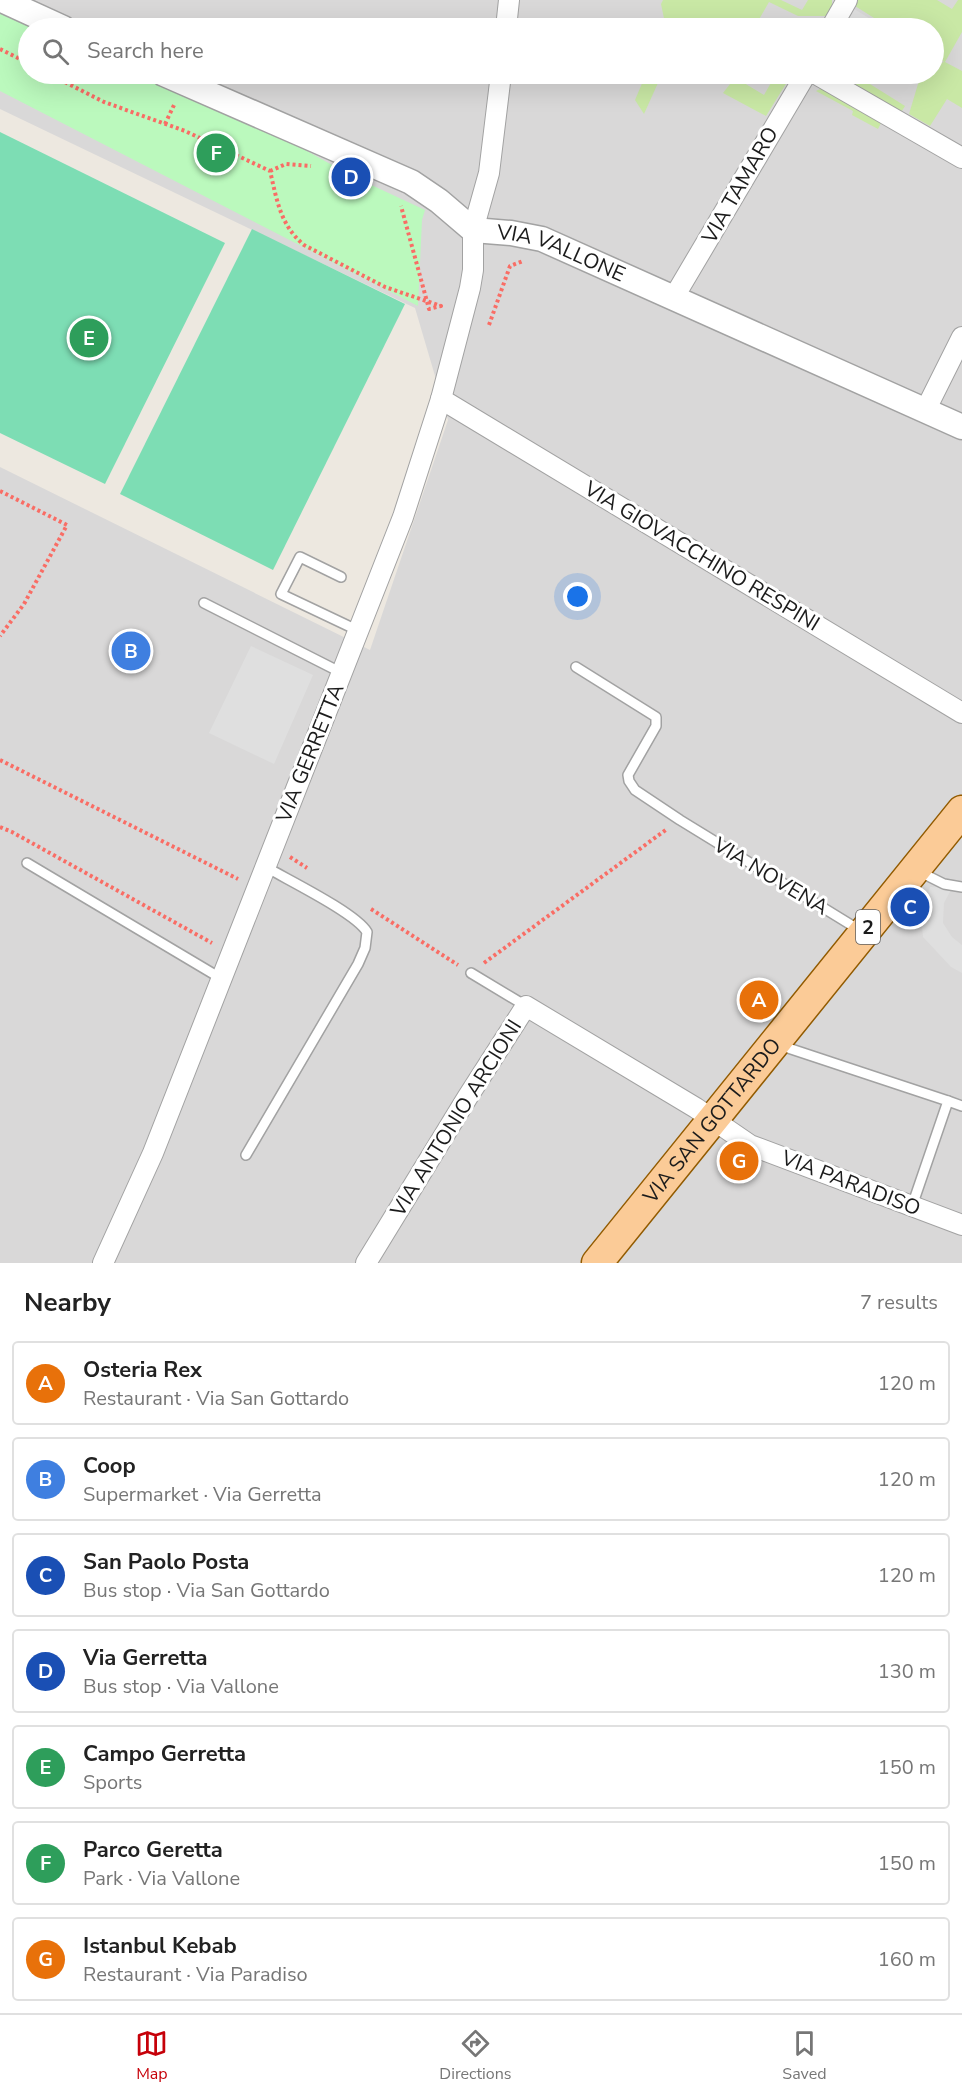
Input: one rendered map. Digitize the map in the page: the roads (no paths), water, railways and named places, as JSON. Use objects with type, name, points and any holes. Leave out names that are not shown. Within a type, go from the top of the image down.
[{"type":"main road","name":"VIA SAN GOTTARDO","points":[[597,1263],[962,811]]},
{"type":"street","points":[[2,0],[41,18]]},
{"type":"street","points":[[507,18],[509,0]]},
{"type":"street","points":[[837,18],[847,0]]},
{"type":"street","name":"VIA VALLONE","points":[[187,84],[411,182],[439,201],[473,230],[511,233],[542,239],[962,427]]},
{"type":"street","name":"VIA GERRETTA","points":[[103,1263],[153,1153],[403,517],[441,399],[470,288],[473,270],[473,230],[489,173],[500,84]]},
{"type":"street","name":"VIA TAMARO","points":[[674,297],[800,84]]},
{"type":"street","points":[[833,84],[962,158]]},
{"type":"street","points":[[925,411],[962,337]]},
{"type":"street","name":"VIA GIOVACCHINO RESPINI","points":[[441,399],[962,713]]},
{"type":"street","name":"VIA ANTONIO ARCIONI","points":[[366,1263],[526,1006],[712,1119]]},
{"type":"street","name":"VIA PARADISO","points":[[712,1119],[750,1145],[962,1225]]},
{"type":"lane","points":[[341,577],[300,557],[281,594],[359,631]]},
{"type":"lane","points":[[204,603],[342,673]]},
{"type":"lane","name":"VIA NOVENA","points":[[576,667],[656,717],[656,726],[628,775],[635,790],[863,932]]},
{"type":"lane","points":[[27,863],[222,979]]},
{"type":"lane","points":[[246,1155],[358,964],[367,932],[363,925],[346,913],[266,867]]},
{"type":"lane","points":[[915,869],[934,880],[962,887]]},
{"type":"lane","points":[[471,973],[526,1006]]},
{"type":"lane","points":[[773,1043],[962,1106]]},
{"type":"lane","points":[[912,1206],[948,1101]]},
{"type":"place","name":"Parco Geretta","points":[[216,153]]},
{"type":"place","name":"Via Gerretta","points":[[351,177]]},
{"type":"place","name":"Campo Gerretta","points":[[89,338]]},
{"type":"place","name":"Coop","points":[[131,651]]},
{"type":"place","name":"San Paolo Posta","points":[[910,907]]},
{"type":"place","name":"Osteria Rex","points":[[759,1000]]},
{"type":"place","name":"Istanbul Kebab","points":[[739,1161]]}]
